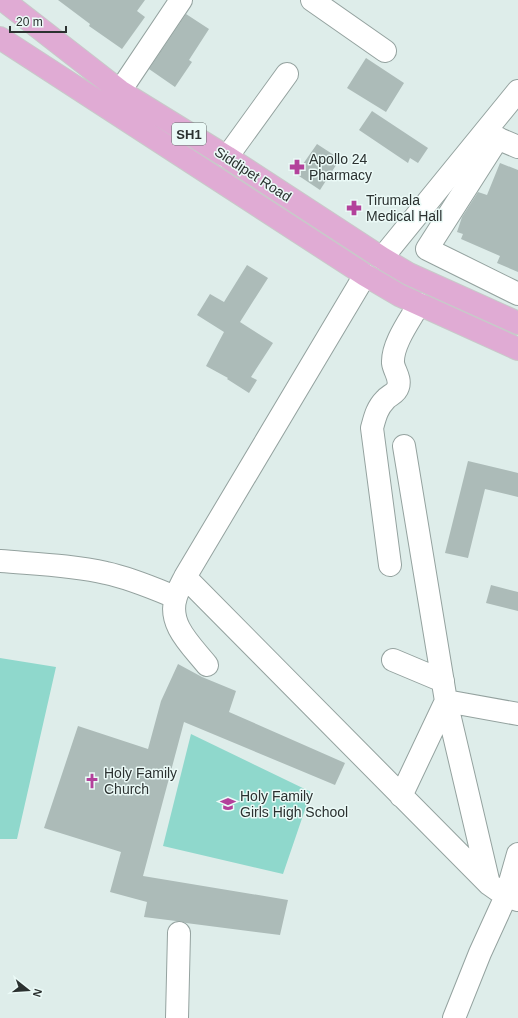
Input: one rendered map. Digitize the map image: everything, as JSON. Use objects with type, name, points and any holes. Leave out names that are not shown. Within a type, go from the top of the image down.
[{"type":"main road","name":"Siddipet Road","points":[[3,0],[120,91],[227,157],[382,258],[409,274],[518,323]]},
{"type":"main road","name":"Siddipet Road","points":[[0,38],[365,275],[399,295],[518,349]]},
{"type":"main road","points":[[365,275],[382,258]]},
{"type":"street","points":[[120,91],[181,0]]},
{"type":"street","points":[[312,0],[385,51]]},
{"type":"street","points":[[227,157],[287,74]]},
{"type":"street","points":[[518,91],[491,135],[427,249],[518,294]]},
{"type":"street","points":[[491,135],[518,147]]},
{"type":"street","points":[[382,258],[491,135]]},
{"type":"street","points":[[207,665],[176,626],[173,613],[175,597],[365,275]]},
{"type":"street","points":[[390,565],[372,428],[376,411],[398,387],[398,378],[393,364],[395,348],[419,304]]},
{"type":"street","points":[[404,446],[444,691],[489,884]]},
{"type":"street","points":[[0,561],[70,567],[106,572],[131,579],[175,597]]},
{"type":"street","points":[[186,577],[489,884],[512,898]]},
{"type":"street","points":[[393,660],[444,691],[518,714]]},
{"type":"street","points":[[401,796],[444,691]]},
{"type":"street","points":[[454,1018],[480,953],[512,898],[518,854]]},
{"type":"street","points":[[177,1018],[179,933]]},
{"type":"green space","points":[[0,658],[56,667],[17,839],[0,839]]},
{"type":"green space","points":[[191,734],[311,792],[283,874],[163,846]]},
{"type":"building","points":[[58,0],[145,0],[137,11],[145,17],[122,49],[89,26],[90,24]]},
{"type":"building","points":[[186,14],[209,29],[189,60],[192,62],[175,87],[149,69]]},
{"type":"building","points":[[366,58],[404,83],[386,112],[347,88]]},
{"type":"building","points":[[372,111],[428,148],[418,163],[410,158],[408,163],[359,130]]},
{"type":"building","points":[[317,144],[340,159],[320,190],[296,174]]},
{"type":"building","points":[[500,163],[518,170],[518,272],[497,263],[500,256],[461,239],[463,234],[457,232],[462,217],[478,192],[487,195]]},
{"type":"building","points":[[247,265],[268,278],[240,322],[273,343],[251,377],[257,380],[249,393],[227,379],[228,378],[206,366],[224,332],[197,315],[210,294],[224,302]]},
{"type":"building","points":[[468,461],[518,473],[518,497],[485,489],[468,558],[445,553]]},
{"type":"building","points":[[491,585],[518,592],[518,611],[486,603]]},
{"type":"building","points":[[178,664],[202,677],[236,691],[229,712],[345,763],[335,785],[184,722],[143,876],[288,900],[280,935],[144,917],[147,902],[110,892],[121,852],[44,828],[78,726],[148,749],[161,701]]},
{"type":"place","name":"Apollo 24 Pharmacy","points":[[297,167]]},
{"type":"place","name":"Tirumala Medical Hall","points":[[354,208]]},
{"type":"place","name":"Holy Family Church","points":[[92,781]]},
{"type":"place","name":"Holy Family Girls High School","points":[[228,804]]}]
